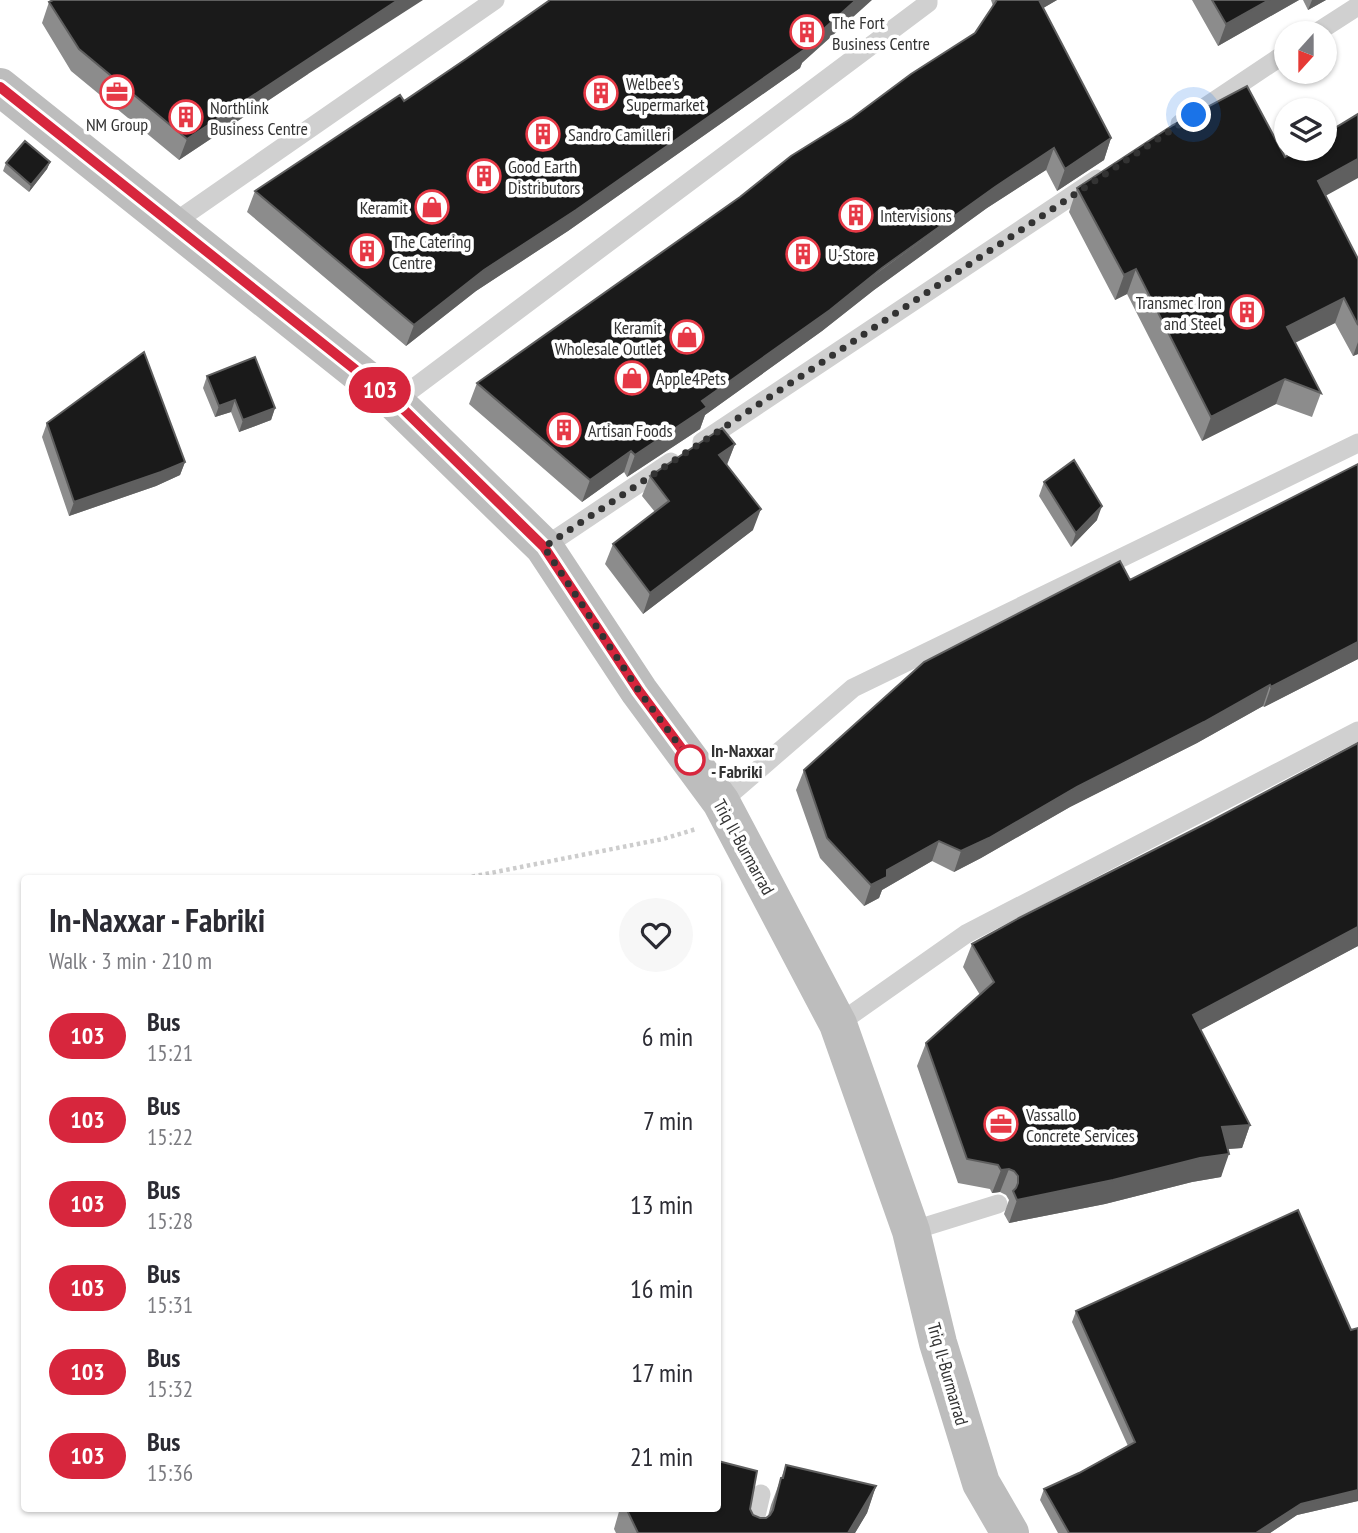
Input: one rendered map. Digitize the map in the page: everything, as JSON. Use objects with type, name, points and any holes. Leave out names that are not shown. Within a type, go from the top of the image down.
[{"type":"street","name":"Triq Il-Burmarrad","points":[[0,87],[396,402],[544,547],[639,691],[726,810],[838,1024],[911,1231],[938,1343],[981,1483],[1010,1533]]},
{"type":"lane","points":[[172,224],[495,0]]},
{"type":"lane","points":[[396,402],[928,4],[928,0]]},
{"type":"lane","points":[[1335,21],[1358,6]]},
{"type":"lane","points":[[1170,130],[1274,61]]},
{"type":"lane","points":[[544,547],[1112,169]]},
{"type":"lane","points":[[726,810],[853,688],[1358,443]]},
{"type":"lane","points":[[838,1024],[966,934],[1358,732]]},
{"type":"lane","points":[[911,1231],[999,1204]]},
{"type":"lane","points":[[752,1533],[761,1494]]},
{"type":"path","points":[[480,875],[663,839],[726,810]]},
{"type":"building","name":"Northlink Business Centre","points":[[398,0],[187,139],[79,49],[49,2]]},
{"type":"building","points":[[550,0],[856,0],[806,45],[808,47],[576,210],[484,270],[414,325],[255,191],[400,95],[404,101]]},
{"type":"building","points":[[997,0],[1039,0],[1111,138],[1065,169],[1054,148],[882,268],[830,310],[702,401],[707,407],[635,455],[631,451],[590,480],[477,383],[740,197],[791,156],[852,118],[911,74],[975,33]]},
{"type":"building","points":[[1212,0],[1269,0],[1226,24]]},
{"type":"building","points":[[1247,86],[1274,136],[1274,161],[1337,161],[1337,127],[1358,114],[1358,159],[1318,181],[1358,259],[1358,325],[1344,298],[1287,327],[1321,393],[1285,379],[1211,417],[1136,269],[1124,275],[1077,188],[1173,125]]},
{"type":"building","points":[[25,141],[50,162],[31,185],[6,163]]},
{"type":"building","points":[[144,352],[185,462],[74,502],[47,423]]},
{"type":"building","points":[[255,357],[275,408],[243,420],[235,400],[219,406],[207,376]]},
{"type":"building","points":[[722,428],[735,444],[719,455],[761,509],[650,593],[613,544],[669,501],[650,476]]},
{"type":"building","points":[[1074,460],[1102,506],[1076,533],[1044,482]]},
{"type":"building","points":[[1358,464],[1358,642],[1271,687],[1270,685],[1077,787],[989,838],[961,851],[939,841],[887,870],[887,877],[871,885],[827,838],[804,770],[924,662],[1120,561],[1130,580]]},
{"type":"building","points":[[1358,743],[1358,927],[1193,1015],[1250,1125],[1222,1127],[1229,1154],[1200,1158],[1017,1200],[1013,1191],[1018,1183],[1018,1176],[1014,1171],[1001,1170],[998,1165],[967,1159],[926,1043],[994,982],[972,944]]},
{"type":"building","points":[[1298,1210],[1351,1330],[1358,1328],[1358,1490],[1301,1504],[1256,1533],[1069,1533],[1044,1489],[1135,1442],[1076,1311]]},
{"type":"building","points":[[721,1462],[757,1471],[750,1509],[753,1515],[760,1518],[766,1518],[773,1510],[786,1465],[876,1486],[848,1533],[638,1533],[628,1512],[721,1512]]},
{"type":"bus line","name":"103","points":[[0,87],[396,402],[544,547],[639,691],[690,760]]},
{"type":"place","name":"The Fort Business Centre","points":[[807,32]]},
{"type":"place","name":"NM Group","points":[[117,92]]},
{"type":"place","name":"Welbee's Supermarket","points":[[601,93]]},
{"type":"place","name":"Northlink Business Centre","points":[[186,117]]},
{"type":"place","name":"Sandro Camilleri","points":[[543,134]]},
{"type":"place","name":"Good Earth Distributors","points":[[484,176]]},
{"type":"place","name":"Keramit","points":[[432,207]]},
{"type":"place","name":"Intervisions","points":[[856,215]]},
{"type":"place","name":"The Catering Centre","points":[[367,251]]},
{"type":"place","name":"U-Store","points":[[803,254]]},
{"type":"place","name":"Transmec Iron and Steel","points":[[1247,312]]},
{"type":"place","name":"Keramit Wholesale Outlet","points":[[687,337]]},
{"type":"place","name":"Apple4Pets","points":[[632,378]]},
{"type":"place","name":"Artisan Foods","points":[[564,430]]},
{"type":"place","name":"In-Naxxar - Fabriki","points":[[690,760]]},
{"type":"place","name":"Vassallo Concrete Services","points":[[1001,1124]]},
{"type":"route","points":[[690,760],[639,691],[544,547],[1194,115]]}]
